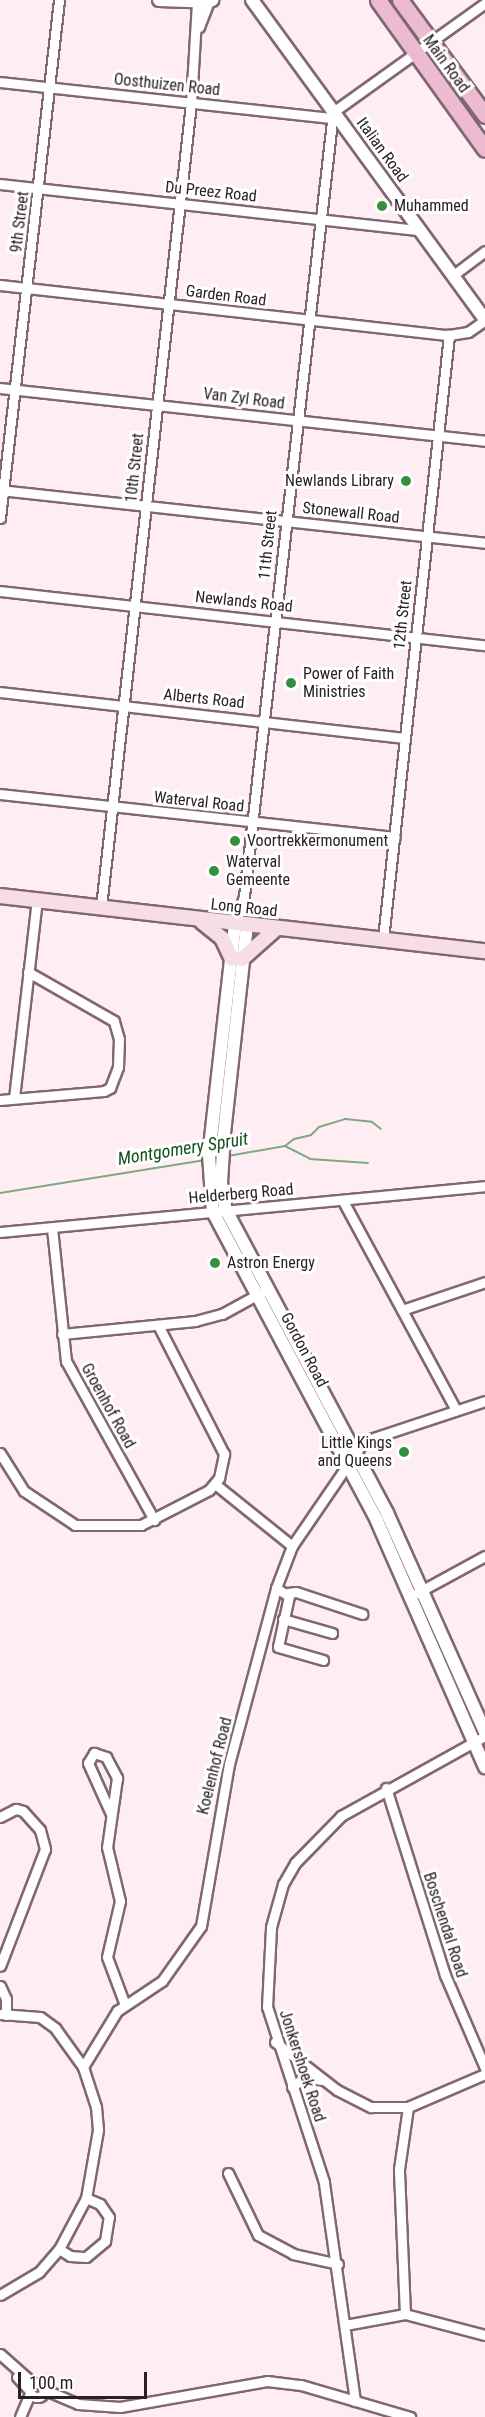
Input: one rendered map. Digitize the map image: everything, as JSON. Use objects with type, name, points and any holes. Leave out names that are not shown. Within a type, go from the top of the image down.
[{"type":"main road","name":"Main Road","points":[[378,0],[485,148]]},
{"type":"main road","name":"Main Road","points":[[400,0],[485,115]]},
{"type":"main road","name":"Long Road","points":[[0,896],[485,951]]},
{"type":"main road","points":[[196,919],[222,938],[237,959],[277,928]]},
{"type":"street","name":"9th Street","points":[[0,518],[1,490],[16,390],[59,0]]},
{"type":"street","points":[[159,0],[201,1]]},
{"type":"street","name":"Italian Road","points":[[252,0],[332,115],[485,320]]},
{"type":"street","name":"10th Street","points":[[101,908],[201,1]]},
{"type":"street","points":[[332,115],[415,52],[485,3]]},
{"type":"street","name":"Oosthuizen Road","points":[[0,82],[191,103],[332,115]]},
{"type":"street","name":"11th Street","points":[[241,925],[332,115]]},
{"type":"street","name":"Du Preez Road","points":[[0,184],[419,230]]},
{"type":"street","points":[[452,276],[485,251]]},
{"type":"street","name":"Garden Road","points":[[0,285],[449,335]]},
{"type":"street","points":[[449,335],[468,332],[485,320]]},
{"type":"street","name":"12th Street","points":[[383,939],[449,335]]},
{"type":"street","name":"Van Zyl Road","points":[[0,388],[485,441]]},
{"type":"street","name":"Stonewall Road","points":[[1,490],[147,504],[485,543]]},
{"type":"street","name":"Newlands Road","points":[[0,591],[485,645]]},
{"type":"street","name":"Alberts Road","points":[[0,692],[404,738]]},
{"type":"street","name":"Waterval Road","points":[[0,794],[111,808],[395,837]]},
{"type":"street","points":[[14,1098],[37,900]]},
{"type":"street","name":"Gordon Road","points":[[241,925],[209,1159],[213,1212],[356,1450],[422,1590],[481,1736],[485,1767]]},
{"type":"street","name":"Gordon Road","points":[[237,959],[222,1157],[226,1210],[261,1293],[481,1736]]},
{"type":"street","points":[[0,1100],[104,1091],[110,1088],[118,1067],[119,1039],[114,1021],[28,972]]},
{"type":"street","name":"Helderberg Road","points":[[0,1232],[485,1186]]},
{"type":"street","points":[[343,1201],[456,1410]]},
{"type":"street","name":"Groenhof Road","points":[[52,1228],[66,1361],[154,1520]]},
{"type":"street","points":[[402,1310],[485,1282]]},
{"type":"street","points":[[62,1334],[210,1318],[261,1293]]},
{"type":"street","points":[[0,1453],[24,1491],[63,1520],[87,1526],[119,1527],[154,1520],[215,1484],[225,1460],[220,1442],[158,1325]]},
{"type":"street","points":[[356,1450],[368,1439],[485,1401]]},
{"type":"street","name":"Koelenhof Road","points":[[83,2067],[125,2005],[162,1981],[201,1926],[218,1811],[276,1588],[292,1546],[356,1450]]},
{"type":"street","points":[[215,1484],[292,1546]]},
{"type":"street","points":[[410,1596],[485,1557]]},
{"type":"street","points":[[276,1588],[288,1593],[296,1592],[362,1614]]},
{"type":"street","points":[[288,1593],[278,1647],[323,1659]]},
{"type":"street","points":[[284,1619],[332,1633]]},
{"type":"street","name":"Jonkershoek Road","points":[[355,2401],[338,2264],[324,2182],[275,2042],[267,2007],[266,1976],[271,1927],[283,1884],[316,1838],[341,1816],[386,1788],[481,1736]]},
{"type":"street","points":[[111,1814],[88,1766],[88,1758],[94,1753],[106,1757],[117,1778],[108,1855],[120,1901],[108,1957],[125,2005]]},
{"type":"street","name":"Boschendal Road","points":[[386,1788],[445,1975],[485,2068]]},
{"type":"street","points":[[0,1817],[16,1809],[23,1811],[39,1830],[45,1849],[0,1965]]},
{"type":"street","points":[[0,1986],[6,1999],[3,2014],[40,2017],[48,2021],[83,2067],[96,2107],[98,2130],[86,2198],[58,2249],[39,2272],[0,2295]]},
{"type":"street","points":[[275,2042],[329,2083],[362,2104],[387,2109],[408,2106],[485,2074]]},
{"type":"street","points":[[292,2087],[309,2076],[329,2083]]},
{"type":"street","points":[[405,2314],[399,2169],[408,2106]]},
{"type":"street","points":[[228,2173],[258,2235],[293,2254],[338,2264]]},
{"type":"street","points":[[58,2249],[70,2256],[86,2257],[105,2241],[109,2217],[100,2204],[86,2198]]},
{"type":"street","points":[[345,2325],[405,2314],[485,2335]]},
{"type":"street","points":[[0,2354],[36,2391]]},
{"type":"street","points":[[0,2361],[36,2391],[78,2404],[120,2407],[267,2381],[301,2385],[410,2417]]},
{"type":"street","points":[[23,2413],[36,2391]]},
{"type":"waterway","points":[[285,1146],[294,1139],[311,1135],[319,1127],[345,1119],[372,1122],[381,1129]]},
{"type":"waterway","name":"Montgomery Spruit","points":[[228,1156],[285,1146],[310,1159],[368,1163]]},
{"type":"waterway","name":"Montgomery Spruit","points":[[0,1193],[205,1160]]},
{"type":"place","name":"Muhammed","points":[[382,206]]},
{"type":"place","name":"Newlands Library","points":[[406,481]]},
{"type":"place","name":"Power of Faith Ministries","points":[[291,683]]},
{"type":"place","name":"Voortrekkermonument","points":[[235,841]]},
{"type":"place","name":"Waterval Gemeente","points":[[214,871]]},
{"type":"place","name":"Astron Energy","points":[[215,1263]]},
{"type":"place","name":"Little Kings and Queens","points":[[404,1452]]}]
